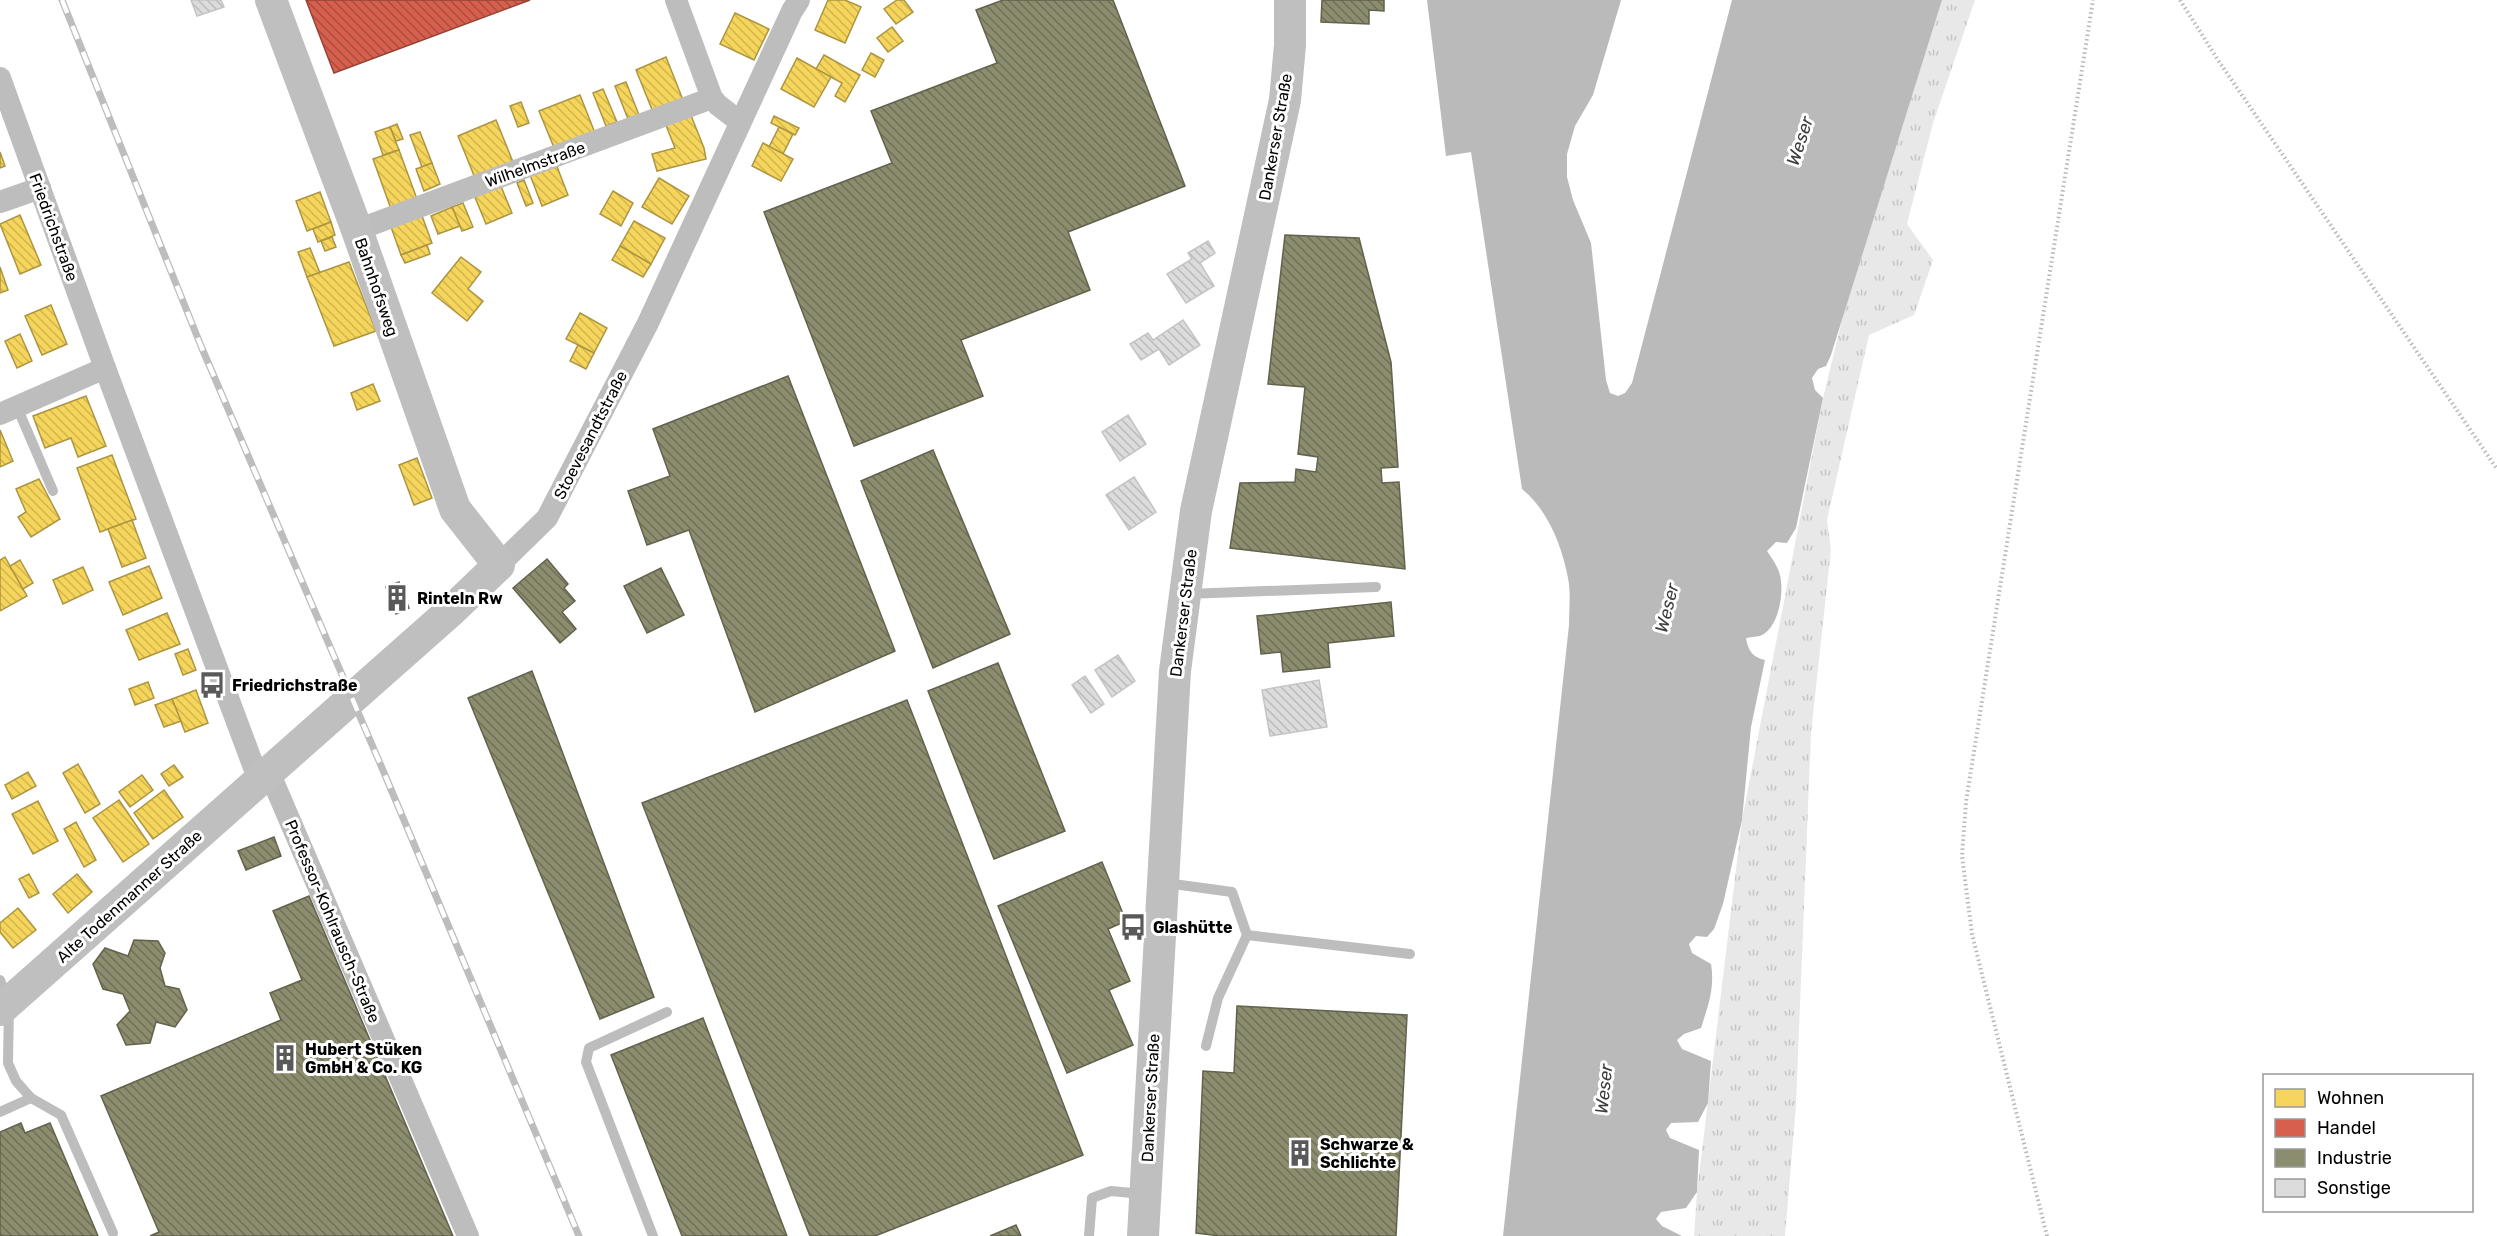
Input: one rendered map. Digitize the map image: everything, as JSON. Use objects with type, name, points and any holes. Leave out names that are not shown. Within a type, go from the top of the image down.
[{"type":"street","name":"Bahnhofsweg","points":[[271,0],[357,230],[455,508],[499,566]]},
{"type":"street","points":[[676,0],[712,98],[740,122]]},
{"type":"street","name":"Stoevesandtstraße","points":[[264,776],[499,566],[547,518],[648,323],[799,0]]},
{"type":"street","name":"Dankerser Straße","points":[[1143,1236],[1175,671],[1184,594],[1196,511],[1285,100],[1290,45],[1290,0]]},
{"type":"street","name":"Friedrichstraße","points":[[0,78],[105,368],[264,776]]},
{"type":"street","name":"Wilhelmstraße","points":[[357,230],[712,98]]},
{"type":"street","points":[[0,202],[40,188]]},
{"type":"street","points":[[8,411],[105,368]]},
{"type":"street","name":"Alte Todenmanner Straße","points":[[3,998],[264,776]]},
{"type":"street","name":"Professor-Kohlrausch-Straße","points":[[264,776],[468,1236]]},
{"type":"lane","points":[[8,411],[53,491]]},
{"type":"lane","points":[[1184,594],[1376,587]]},
{"type":"lane","points":[[1162,882],[1232,892],[1247,936],[1218,998],[1206,1046]]},
{"type":"lane","points":[[1247,936],[1410,954]]},
{"type":"lane","points":[[3,998],[8,1063],[16,1081],[31,1098],[61,1115],[113,1233]]},
{"type":"lane","points":[[653,1236],[586,1062],[589,1048],[668,1012]]},
{"type":"lane","points":[[0,1112],[31,1098]]},
{"type":"lane","points":[[1089,1236],[1092,1198],[1111,1191],[1145,1194]]},
{"type":"path","points":[[2047,1236],[1972,934],[1962,856],[1968,790],[2093,0]]},
{"type":"path","points":[[2180,0],[2218,60],[2497,469]]},
{"type":"green space","points":[[1942,0],[1975,0],[1933,123],[1907,224],[1933,260],[1914,315],[1869,335],[1827,520],[1831,549],[1811,733],[1796,1104],[1785,1236],[1694,1236],[1697,1192],[1742,820],[1823,398],[1844,312]]},
{"type":"water","name":"Weser","points":[[1427,0],[1621,0],[1593,95],[1575,126],[1567,154],[1567,177],[1573,200],[1591,243],[1606,380],[1610,393],[1618,396],[1625,393],[1632,383],[1732,0],[1942,0],[1831,355],[1826,366],[1818,369],[1812,378],[1815,390],[1823,398],[1796,528],[1787,543],[1776,542],[1767,551],[1780,577],[1781,595],[1778,612],[1766,632],[1760,636],[1746,638],[1751,652],[1765,660],[1751,727],[1742,820],[1723,904],[1714,929],[1707,937],[1696,936],[1689,944],[1692,953],[1711,964],[1711,989],[1706,1012],[1701,1028],[1684,1034],[1677,1040],[1682,1049],[1711,1061],[1708,1103],[1698,1122],[1671,1123],[1666,1130],[1670,1138],[1699,1150],[1697,1192],[1686,1208],[1661,1212],[1656,1219],[1662,1226],[1682,1236],[1503,1236],[1569,625],[1569,590],[1558,541],[1539,507],[1522,489],[1471,152],[1446,156]]},
{"type":"building: Wohnen","points":[[828,0],[845,0],[861,7],[845,43],[815,30]]},
{"type":"building: Wohnen","points":[[897,0],[904,0],[913,12],[896,24],[884,9]]},
{"type":"building: Wohnen","points":[[735,13],[769,29],[754,60],[720,44]]},
{"type":"building: Wohnen","points":[[892,27],[903,41],[888,52],[877,38]]},
{"type":"building: Wohnen","points":[[871,53],[884,60],[875,77],[862,70]]},
{"type":"building: Wohnen","points":[[824,55],[860,75],[845,102],[835,96],[842,83],[816,69]]},
{"type":"building: Wohnen","points":[[666,57],[683,100],[653,112],[636,70]]},
{"type":"building: Wohnen","points":[[797,58],[831,77],[814,107],[781,89]]},
{"type":"building: Wohnen","points":[[626,82],[639,115],[628,119],[615,86]]},
{"type":"building: Wohnen","points":[[603,89],[617,122],[606,126],[593,93]]},
{"type":"building: Wohnen","points":[[580,95],[595,133],[555,150],[539,111]]},
{"type":"building: Wohnen","points":[[521,102],[529,123],[518,127],[510,106]]},
{"type":"building: Wohnen","points":[[690,113],[706,159],[657,171],[652,154],[675,148],[665,123]]},
{"type":"building: Wohnen","points":[[774,116],[799,128],[795,135],[771,123]]},
{"type":"building: Wohnen","points":[[496,120],[513,162],[475,178],[458,136]]},
{"type":"building: Wohnen","points":[[397,124],[403,139],[396,141],[390,127]]},
{"type":"building: Wohnen","points":[[390,127],[399,150],[383,155],[375,132]]},
{"type":"building: Wohnen","points":[[779,127],[793,134],[783,154],[769,147]]},
{"type":"building: Wohnen","points":[[420,132],[432,163],[422,167],[410,135]]},
{"type":"building: Wohnen","points":[[763,143],[793,159],[781,181],[752,166]]},
{"type":"building: Wohnen","points":[[399,150],[417,199],[391,209],[373,159]]},
{"type":"building: Wohnen","points":[[0,152],[5,166],[0,168]]},
{"type":"building: Wohnen","points":[[432,163],[440,184],[424,191],[416,169]]},
{"type":"building: Wohnen","points":[[556,164],[568,195],[542,206],[530,175]]},
{"type":"building: Wohnen","points":[[659,178],[689,196],[672,224],[642,207]]},
{"type":"building: Wohnen","points":[[524,180],[533,203],[526,206],[517,183]]},
{"type":"building: Wohnen","points":[[500,184],[512,213],[486,224],[474,195]]},
{"type":"building: Wohnen","points":[[613,191],[633,203],[621,226],[600,214]]},
{"type":"building: Wohnen","points":[[320,192],[331,222],[307,231],[296,201]]},
{"type":"building: Wohnen","points":[[463,203],[473,227],[462,231],[452,207]]},
{"type":"building: Wohnen","points":[[452,207],[460,226],[438,234],[431,216]]},
{"type":"building: Wohnen","points":[[20,215],[41,265],[20,274],[0,224]]},
{"type":"building: Wohnen","points":[[422,216],[432,243],[401,255],[391,227]]},
{"type":"building: Wohnen","points":[[634,221],[665,238],[651,264],[620,246]]},
{"type":"building: Wohnen","points":[[331,222],[335,235],[318,242],[313,229]]},
{"type":"building: Wohnen","points":[[332,237],[336,247],[325,251],[321,241]]},
{"type":"building: Wohnen","points":[[427,245],[430,254],[405,263],[401,255]]},
{"type":"building: Wohnen","points":[[620,246],[651,264],[643,277],[612,260]]},
{"type":"building: Wohnen","points":[[310,248],[320,273],[307,277],[298,252]]},
{"type":"building: Wohnen","points":[[461,257],[481,272],[468,289],[483,301],[467,321],[432,293]]},
{"type":"building: Wohnen","points":[[349,262],[376,331],[334,346],[307,277]]},
{"type":"building: Wohnen","points":[[0,267],[8,290],[0,293]]},
{"type":"building: Wohnen","points":[[51,305],[67,344],[42,355],[25,316]]},
{"type":"building: Wohnen","points":[[580,313],[607,328],[594,353],[566,339]]},
{"type":"building: Wohnen","points":[[20,334],[32,361],[17,368],[5,341]]},
{"type":"building: Wohnen","points":[[578,345],[594,353],[586,369],[570,361]]},
{"type":"building: Wohnen","points":[[373,384],[380,401],[357,410],[351,393]]},
{"type":"building: Wohnen","points":[[86,396],[106,446],[78,457],[71,438],[45,448],[33,416]]},
{"type":"building: Wohnen","points":[[0,430],[13,461],[0,467]]},
{"type":"building: Wohnen","points":[[112,455],[136,519],[100,532],[77,468]]},
{"type":"building: Wohnen","points":[[417,458],[432,498],[414,505],[399,465]]},
{"type":"building: Wohnen","points":[[39,479],[60,519],[31,537],[18,517],[26,512],[16,489]]},
{"type":"building: Wohnen","points":[[132,520],[146,558],[122,567],[108,529]]},
{"type":"building: Wohnen","points":[[5,557],[27,596],[0,611],[0,560]]},
{"type":"building: Wohnen","points":[[20,560],[33,583],[23,589],[10,566]]},
{"type":"building: Wohnen","points":[[149,566],[162,598],[123,615],[109,582]]},
{"type":"building: Wohnen","points":[[83,567],[93,590],[63,604],[53,580]]},
{"type":"building: Wohnen","points":[[167,613],[180,644],[139,660],[126,630]]},
{"type":"building: Wohnen","points":[[188,649],[196,670],[183,675],[175,654]]},
{"type":"building: Wohnen","points":[[148,682],[154,698],[135,705],[129,689]]},
{"type":"building: Wohnen","points":[[196,690],[208,723],[185,732],[172,699]]},
{"type":"building: Wohnen","points":[[172,699],[181,721],[164,727],[155,705]]},
{"type":"building: Wohnen","points":[[78,764],[100,804],[85,813],[63,773]]},
{"type":"building: Wohnen","points":[[174,765],[183,777],[169,786],[161,774]]},
{"type":"building: Wohnen","points":[[28,772],[36,786],[12,799],[5,785]]},
{"type":"building: Wohnen","points":[[142,775],[153,790],[130,807],[119,792]]},
{"type":"building: Wohnen","points":[[164,790],[183,817],[153,839],[134,813]]},
{"type":"building: Wohnen","points":[[119,800],[149,844],[123,862],[93,818]]},
{"type":"building: Wohnen","points":[[38,801],[58,841],[33,854],[12,814]]},
{"type":"building: Wohnen","points":[[76,822],[96,860],[84,867],[64,829]]},
{"type":"building: Wohnen","points":[[29,874],[39,893],[29,898],[19,879]]},
{"type":"building: Wohnen","points":[[77,874],[92,892],[68,913],[53,894]]},
{"type":"building: Wohnen","points":[[18,908],[36,930],[13,948],[0,932],[0,923]]},
{"type":"building: Handel","points":[[306,0],[530,0],[334,73]]},
{"type":"building: Industrie","points":[[1003,0],[1113,0],[1185,186],[1068,232],[1090,290],[961,340],[983,396],[854,446],[764,212],[892,163],[871,111],[997,63],[976,10]]},
{"type":"building: Industrie","points":[[1322,0],[1384,0],[1384,11],[1369,10],[1369,24],[1321,22]]},
{"type":"building: Industrie","points":[[1285,235],[1359,238],[1391,362],[1398,467],[1381,468],[1382,483],[1399,482],[1405,569],[1230,548],[1240,483],[1295,482],[1296,469],[1316,472],[1318,457],[1298,454],[1305,387],[1268,384]]},
{"type":"building: Industrie","points":[[788,376],[895,651],[755,712],[689,530],[647,545],[628,491],[670,476],[653,429]]},
{"type":"building: Industrie","points":[[933,450],[1010,634],[933,668],[861,481]]},
{"type":"building: Industrie","points":[[547,559],[568,584],[564,588],[575,601],[562,612],[576,629],[560,643],[513,588]]},
{"type":"building: Industrie","points":[[661,568],[684,615],[647,633],[624,586]]},
{"type":"building: Industrie","name":"Rinteln Rw","points":[[399,582],[409,608],[396,614],[386,587]]},
{"type":"building: Industrie","points":[[1391,602],[1394,636],[1328,643],[1330,667],[1283,672],[1281,652],[1261,654],[1257,616]]},
{"type":"building: Industrie","points":[[998,663],[1065,831],[994,859],[928,691]]},
{"type":"building: Industrie","points":[[532,671],[654,997],[600,1019],[468,698]]},
{"type":"building: Industrie","points":[[907,700],[1083,1155],[875,1236],[810,1236],[642,803]]},
{"type":"building: Industrie","points":[[274,837],[281,856],[246,870],[238,851]]},
{"type":"building: Industrie","points":[[1102,862],[1126,921],[1108,929],[1130,981],[1109,990],[1133,1045],[1067,1073],[998,906]]},
{"type":"building: Industrie","name":"Hubert Stüken GmbH & Co. KG","points":[[309,896],[453,1236],[150,1236],[159,1232],[101,1096],[281,1020],[270,993],[302,980],[273,911]]},
{"type":"building: Industrie","points":[[134,940],[158,941],[165,953],[160,968],[165,986],[179,989],[187,1010],[175,1027],[156,1022],[150,1043],[126,1045],[117,1025],[130,1011],[123,994],[103,989],[93,964],[105,948],[128,956]]},
{"type":"building: Industrie","name":"Schwarze & Schlichte","points":[[1237,1006],[1407,1015],[1396,1236],[1220,1236],[1196,1233],[1203,1071],[1234,1073]]},
{"type":"building: Industrie","points":[[703,1018],[787,1236],[682,1236],[611,1055]]},
{"type":"building: Industrie","points":[[21,1123],[25,1133],[50,1123],[98,1236],[0,1236],[0,1132]]},
{"type":"building: Industrie","points":[[1016,1225],[1021,1236],[990,1236]]},
{"type":"building: Sonstige","points":[[191,0],[221,0],[224,7],[197,16]]},
{"type":"building: Sonstige","points":[[1208,241],[1215,253],[1200,263],[1214,286],[1186,303],[1167,274],[1192,259],[1188,253]]},
{"type":"building: Sonstige","points":[[1183,320],[1200,345],[1169,365],[1159,349],[1141,360],[1130,344],[1148,333],[1153,340]]},
{"type":"building: Sonstige","points":[[1128,415],[1146,444],[1120,461],[1102,432]]},
{"type":"building: Sonstige","points":[[1134,477],[1156,512],[1129,530],[1106,495]]},
{"type":"building: Sonstige","points":[[1118,655],[1135,681],[1112,697],[1095,670]]},
{"type":"building: Sonstige","points":[[1085,676],[1104,704],[1091,713],[1072,685]]},
{"type":"building: Sonstige","points":[[1319,680],[1327,727],[1270,736],[1262,690]]},
{"type":"railway","points":[[62,0],[201,346],[579,1236]]},
{"type":"place","name":"Rinteln Rw","points":[[397,598]]},
{"type":"place","name":"Friedrichstraße","points":[[212,685]]},
{"type":"place","name":"Glashütte","points":[[1133,927]]},
{"type":"place","name":"Hubert Stüken GmbH & Co. KG","points":[[285,1058]]},
{"type":"place","name":"Schwarze & Schlichte","points":[[1300,1153]]}]
